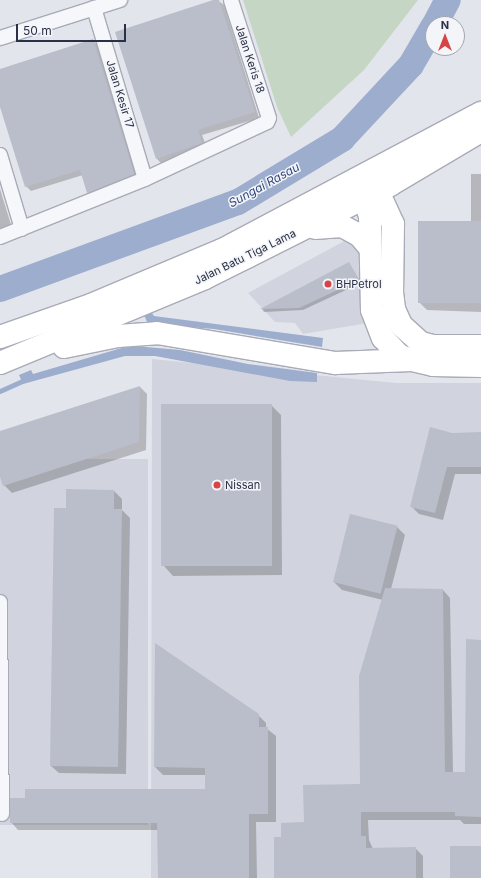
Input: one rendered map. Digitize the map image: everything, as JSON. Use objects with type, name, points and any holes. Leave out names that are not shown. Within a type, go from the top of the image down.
[{"type":"main road","name":"Jalan Batu Tiga Lama","points":[[6,361],[205,278],[302,230],[481,114]]},
{"type":"main road","name":"Jalan Batu Tiga Lama","points":[[0,337],[92,304],[222,250],[368,186],[419,169],[481,131]]},
{"type":"main road","points":[[419,169],[404,191],[393,224],[392,292],[394,309],[400,325],[421,343],[433,346],[481,346]]},
{"type":"main road","points":[[368,186],[393,224]]},
{"type":"main road","points":[[368,186],[371,298],[375,323],[389,347],[400,356],[412,360],[433,364],[481,366]]},
{"type":"main road","points":[[302,230],[342,226],[356,232],[370,248]]},
{"type":"main road","points":[[6,361],[118,336],[157,333],[335,363],[412,360]]},
{"type":"street","points":[[0,38],[120,0]]},
{"type":"street","name":"Jalan Keris 18","points":[[145,179],[263,124],[269,118],[231,0]]},
{"type":"street","name":"Jalan Kesir 17","points":[[94,8],[145,179]]},
{"type":"street","points":[[0,155],[22,229]]},
{"type":"street","points":[[0,237],[145,179]]},
{"type":"street","points":[[0,602],[2,814]]},
{"type":"shaded area","points":[[348,239],[360,249],[368,323],[303,334],[295,323],[275,322],[248,293]]},
{"type":"shaded area","points":[[152,359],[396,383],[481,383],[481,878],[151,878]]},
{"type":"shaded area","points":[[0,459],[148,459],[148,825],[0,825]]},
{"type":"green space","points":[[243,0],[418,0],[364,70],[291,137],[277,107]]},
{"type":"water","points":[[152,313],[154,316],[323,338],[322,347],[214,329],[148,324],[144,315]]},
{"type":"water","points":[[135,346],[180,350],[248,364],[317,373],[317,382],[290,381],[155,356],[125,356],[23,384],[19,375],[31,370],[33,374],[125,347]]},
{"type":"building","points":[[213,0],[219,0],[255,112],[198,130],[202,143],[156,159],[115,32]]},
{"type":"building","points":[[93,39],[134,174],[87,193],[80,170],[25,187],[0,107],[0,69]]},
{"type":"building","points":[[418,221],[481,221],[481,303],[418,303]]},
{"type":"building","name":"BHPetrol","points":[[349,262],[359,280],[299,308],[260,309]]},
{"type":"building","points":[[140,386],[139,442],[3,486],[0,477],[0,431]]},
{"type":"building","name":"Nissan","points":[[161,404],[272,404],[272,566],[161,566]]},
{"type":"building","points":[[430,427],[452,433],[481,432],[481,467],[447,467],[435,513],[410,507]]},
{"type":"building","points":[[66,489],[114,490],[114,509],[122,509],[118,767],[50,766],[54,508],[66,508]]},
{"type":"building","points":[[350,514],[398,526],[381,594],[333,582]]},
{"type":"building","points":[[385,588],[443,589],[445,772],[465,772],[466,639],[481,640],[481,817],[455,816],[455,812],[361,812],[361,836],[366,836],[366,848],[416,847],[416,878],[274,878],[274,837],[281,837],[281,823],[304,822],[303,785],[360,784],[359,676]]},
{"type":"building","points":[[155,643],[259,714],[259,727],[268,727],[268,814],[249,814],[249,878],[158,878],[157,823],[10,823],[10,798],[25,798],[25,789],[205,789],[205,768],[154,767]]},
{"type":"building","points":[[450,846],[481,846],[481,878],[450,878]]},
{"type":"waterway","name":"Sungai Rasau","points":[[439,16],[448,0]]},
{"type":"waterway","name":"Sungai Rasau","points":[[0,289],[238,202],[342,139],[411,65],[425,41]]},
{"type":"waterway","points":[[0,391],[22,381]]},
{"type":"place","name":"BHPetrol","points":[[328,284]]},
{"type":"place","name":"Nissan","points":[[217,485]]}]
